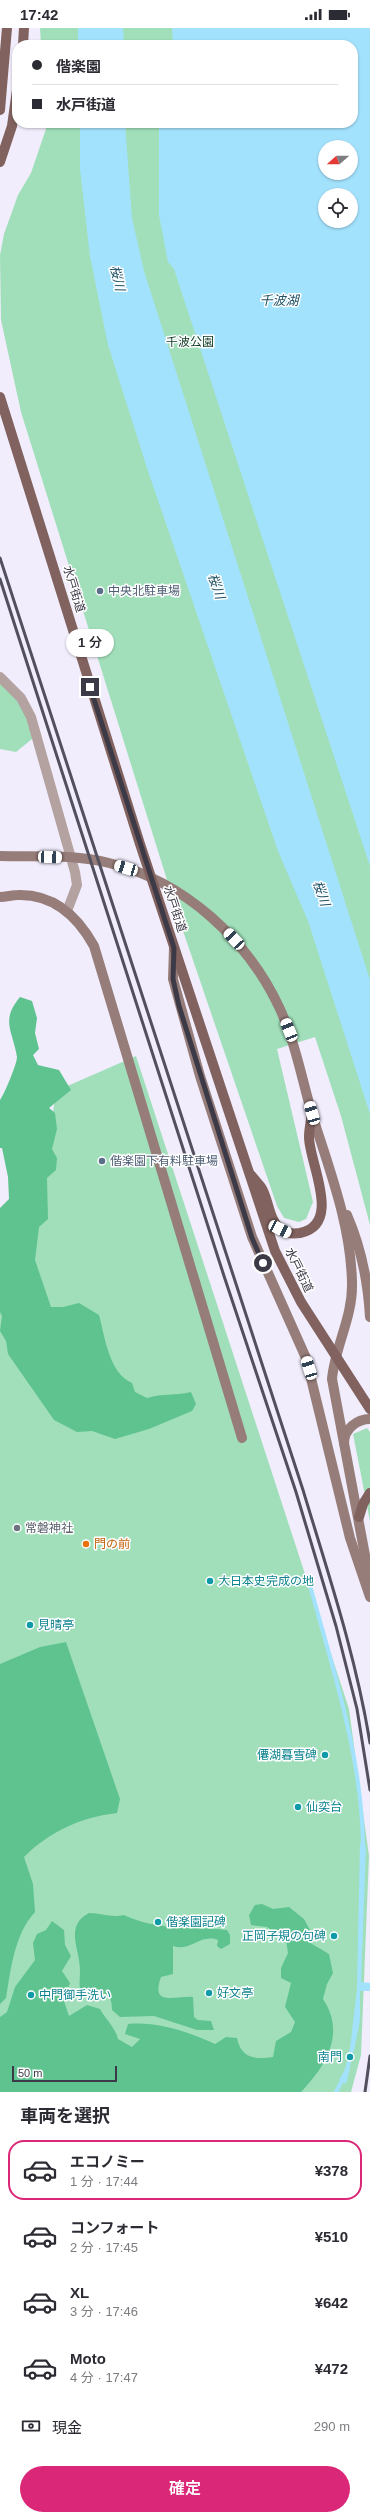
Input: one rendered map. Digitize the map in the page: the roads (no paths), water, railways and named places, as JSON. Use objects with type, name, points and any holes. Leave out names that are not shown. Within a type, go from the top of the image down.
[{"type":"main road","points":[[0,110],[0,86],[7,28]]},
{"type":"main road","points":[[23,40],[24,28]]},
{"type":"main road","points":[[0,162],[12,126]]},
{"type":"main road","name":"水戸街道","points":[[0,397],[140,844],[246,1169],[275,1251],[287,1276],[335,1357],[370,1409]]},
{"type":"main road","points":[[246,1169],[261,1187],[273,1218],[280,1229],[288,1233],[300,1233],[311,1228],[318,1222],[322,1201],[309,1138],[312,1113]]},
{"type":"main road","points":[[358,1517],[363,1504],[370,1493]]},
{"type":"street","points":[[0,677],[21,698],[31,717],[45,763],[76,872],[77,885],[67,911]]},
{"type":"street","points":[[0,856],[80,858],[126,868],[144,875],[196,904],[226,930],[257,968],[280,1009],[289,1030],[312,1113],[339,1197],[356,1235],[365,1274],[370,1317]]},
{"type":"street","points":[[0,897],[34,896],[51,901],[67,911],[82,926],[94,946],[242,1438]]},
{"type":"street","points":[[174,948],[173,979],[200,1076],[252,1238],[306,1358],[350,1538],[370,1597]]},
{"type":"street","points":[[339,1197],[350,1256],[352,1284],[344,1336],[335,1357],[332,1379],[333,1392],[370,1582]]},
{"type":"street","points":[[344,1449],[343,1440],[347,1431],[362,1420],[370,1419]]},
{"type":"water","points":[[78,28],[123,28],[124,40],[78,40]]},
{"type":"water","name":"千波湖","points":[[172,28],[370,28],[370,866],[174,269],[168,262],[159,215],[159,128],[358,128],[358,40],[173,40]]},
{"type":"water","name":"桜川","points":[[80,128],[125,128],[132,218],[144,271],[370,980],[370,1114],[308,921],[278,851],[148,471],[108,345],[90,256],[80,169]]},
{"type":"water","points":[[360,1843],[366,1847],[361,1982],[370,1983],[370,1991],[360,1991],[360,2020],[354,2050],[350,2049],[357,1989]]},
{"type":"water","points":[[347,2066],[350,2068],[346,2084],[339,2080]]},
{"type":"waterway","points":[[308,1578],[336,1679],[352,1747],[362,1815],[363,1850]]},
{"type":"waterway","points":[[347,2070],[353,2044]]},
{"type":"waterway","points":[[336,2092],[344,2077]]},
{"type":"railway","points":[[0,558],[303,1490],[349,1647],[370,1743]]},
{"type":"railway","points":[[0,579],[224,1276],[296,1492],[336,1626],[357,1709],[370,1790]]},
{"type":"railway","points":[[365,2092],[370,2056]]},
{"type":"place","name":"中央北駐車場","points":[[100,591]]},
{"type":"place","name":"偕楽園下有料駐車場","points":[[102,1161]]},
{"type":"place","name":"常磐神社","points":[[17,1528]]},
{"type":"place","name":"門の前","points":[[86,1544]]},
{"type":"place","name":"大日本史完成の地","points":[[210,1581]]},
{"type":"place","name":"見晴亭","points":[[30,1625]]},
{"type":"place","name":"僊湖暮雪碑","points":[[325,1755]]},
{"type":"place","name":"仙奕台","points":[[298,1807]]},
{"type":"place","name":"偕楽園記碑","points":[[158,1922]]},
{"type":"place","name":"正岡子規の句碑","points":[[334,1936]]},
{"type":"place","name":"好文亭","points":[[209,1993]]},
{"type":"place","name":"中門御手洗い","points":[[31,1995]]},
{"type":"place","name":"南門","points":[[350,2057]]},
{"type":"park label","name":"千波公園","points":[[190,342]]}]
